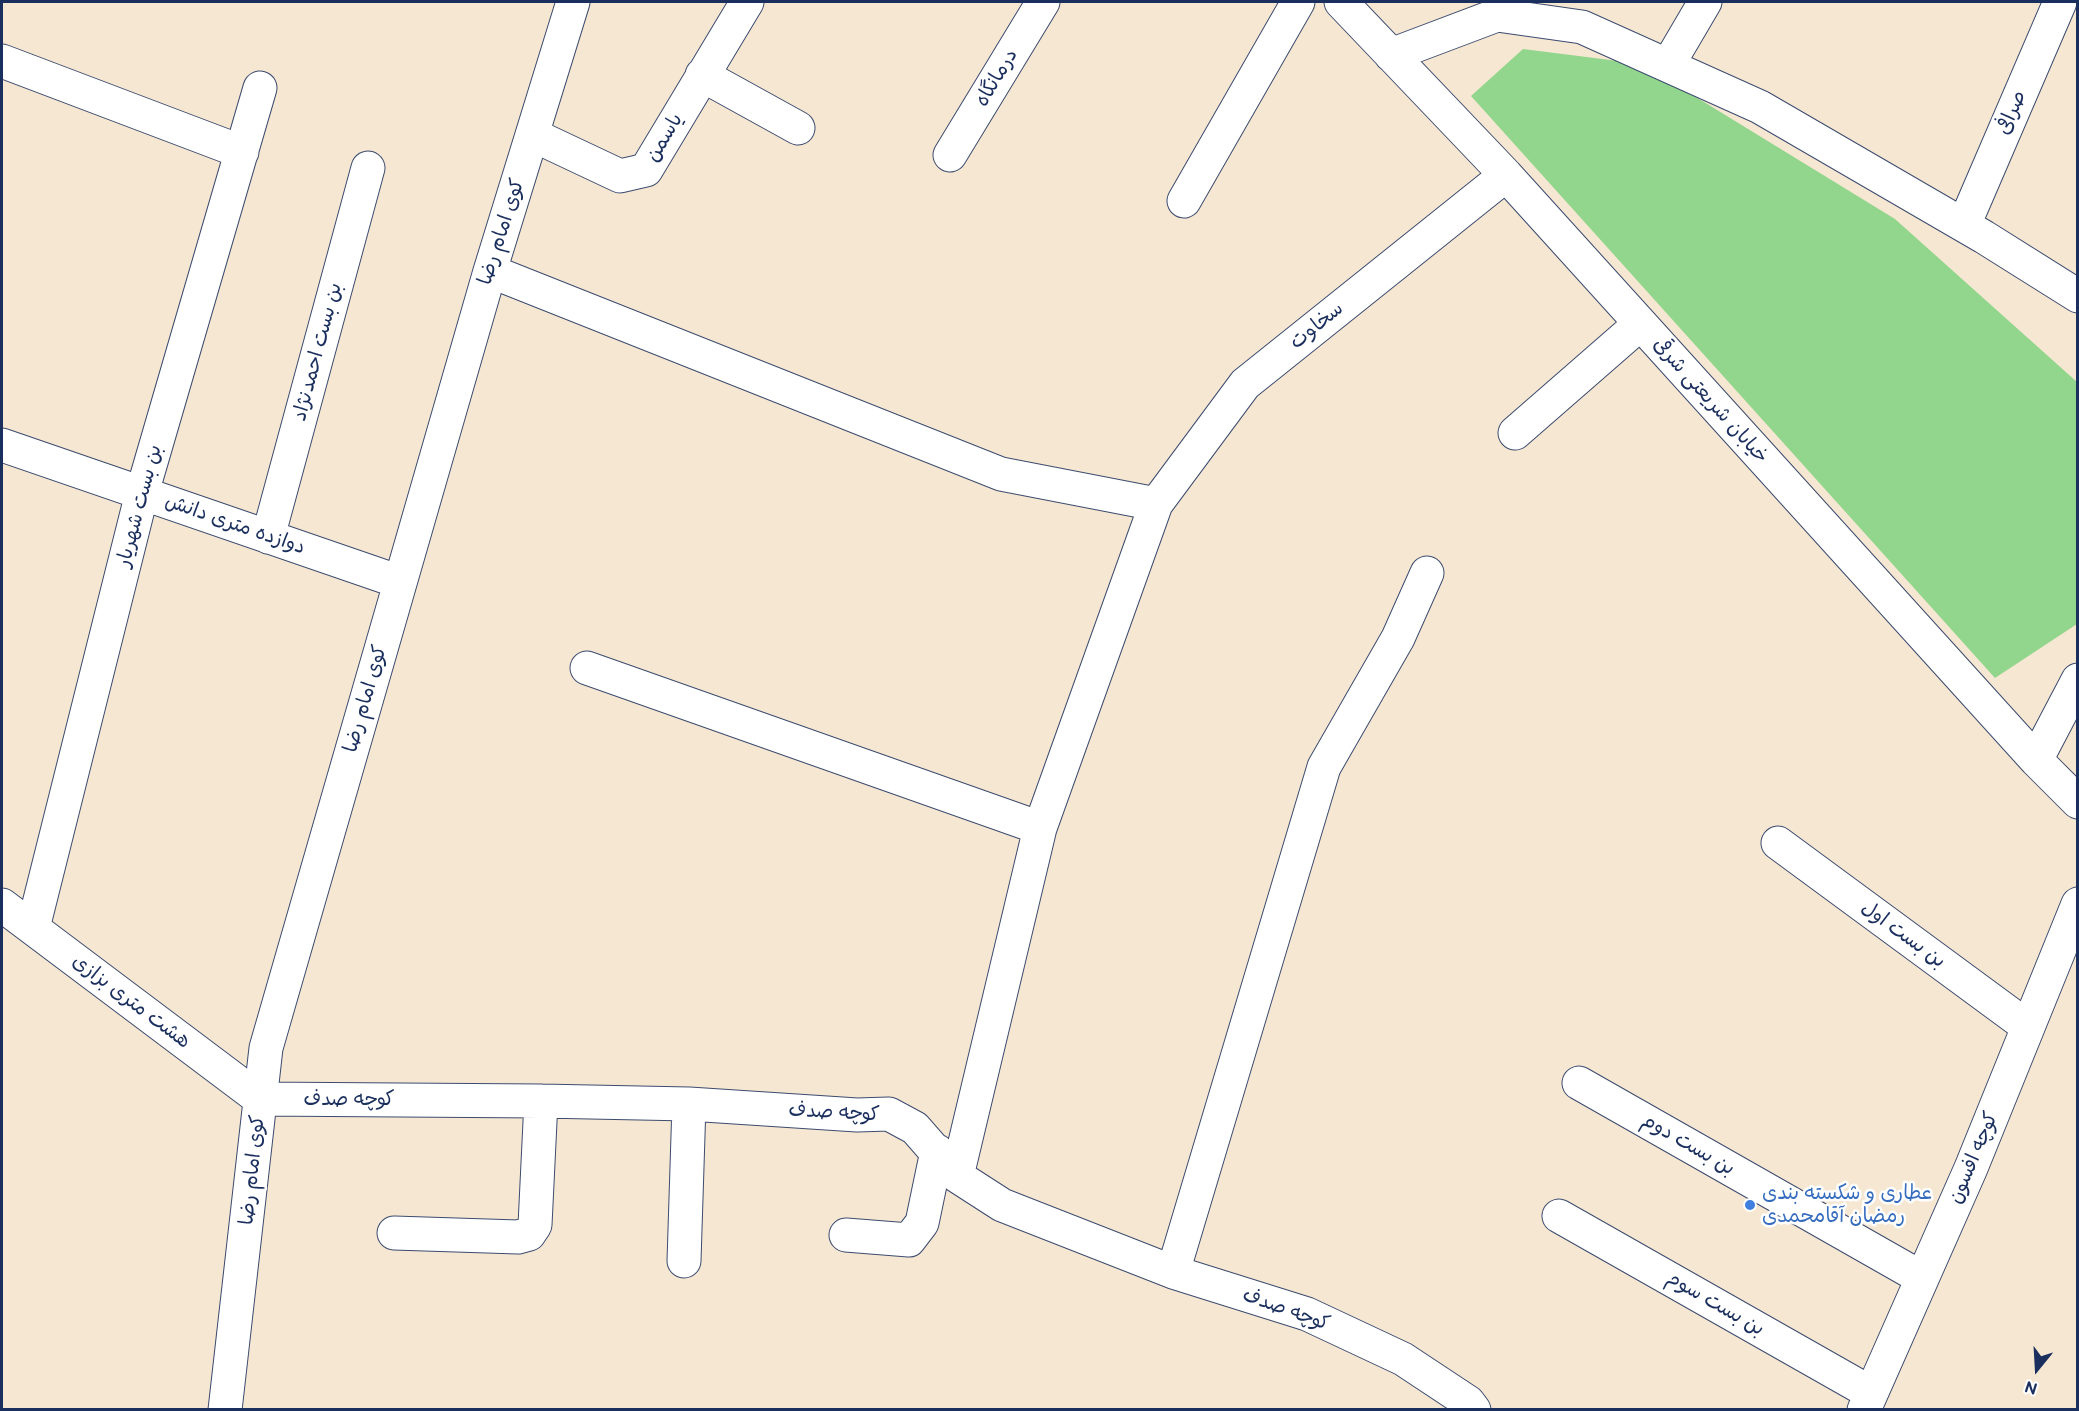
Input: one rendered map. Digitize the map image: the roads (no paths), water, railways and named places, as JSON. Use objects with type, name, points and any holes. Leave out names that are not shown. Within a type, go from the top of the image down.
[{"type":"street","name":"کوی امام رضا","points":[[225,1410],[266,1048],[490,271],[573,2]]},
{"type":"street","name":"یاسمن","points":[[533,135],[620,176],[646,170],[747,2]]},
{"type":"street","name":"درمانگاه","points":[[950,155],[1043,2]]},
{"type":"street","points":[[1184,201],[1298,2]]},
{"type":"street","points":[[1668,65],[1706,2]]},
{"type":"street","name":"صرافی","points":[[1964,225],[2060,2]]},
{"type":"street","name":"خیابان شریعتی شرقی","points":[[1346,4],[1506,176],[2036,760],[2078,802]]},
{"type":"street","points":[[1391,55],[1497,15],[1582,27],[1760,107],[1964,225],[2078,296]]},
{"type":"street","points":[[2,61],[242,152]]},
{"type":"street","points":[[702,75],[798,128]]},
{"type":"street","name":"بن بست شهریار","points":[[33,928],[142,493],[260,88]]},
{"type":"street","name":"بن بست احمدنژاد","points":[[268,537],[368,168]]},
{"type":"street","name":"سخاوت","points":[[846,1235],[909,1240],[922,1223],[947,1164],[1040,828],[1156,504],[1245,384],[1506,176]]},
{"type":"street","points":[[490,271],[1001,474],[1156,504]]},
{"type":"street","points":[[1515,434],[1640,324]]},
{"type":"street","name":"دوازده متری دانش","points":[[2,445],[400,582]]},
{"type":"street","points":[[1173,1272],[1324,767],[1398,638],[1428,573]]},
{"type":"street","points":[[587,668],[1040,828]]},
{"type":"street","points":[[2036,760],[2078,680]]},
{"type":"street","name":"بن بست اول","points":[[1778,843],[2028,1026]]},
{"type":"street","name":"كوچه افسون","points":[[1868,1401],[1971,1168],[2078,904]]},
{"type":"street","name":"هشت متری بزازی","points":[[2,905],[260,1099]]},
{"type":"street","name":"بن بست دوم","points":[[1579,1083],[1922,1278]]},
{"type":"street","name":"کوچه صدف","points":[[260,1099],[689,1104],[857,1115],[889,1114],[915,1128],[947,1164],[1002,1205],[1173,1272],[1307,1314],[1403,1359],[1468,1402],[1474,1410]]},
{"type":"street","points":[[394,1233],[518,1237],[529,1234],[535,1225],[541,1101]]},
{"type":"street","points":[[684,1261],[689,1104]]},
{"type":"street","name":"بن بست سوم","points":[[1559,1216],[1868,1401]]},
{"type":"place","name":"عطاری و شکسته بندی رمضان آقامحمدی","points":[[1750,1205]]}]
